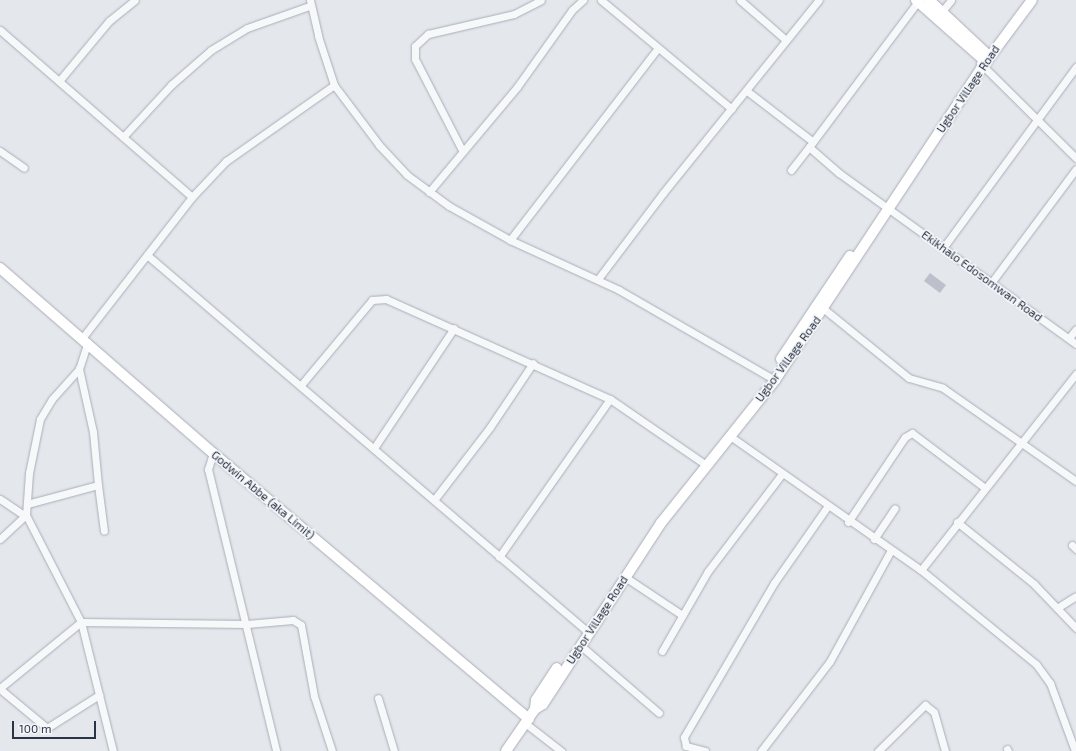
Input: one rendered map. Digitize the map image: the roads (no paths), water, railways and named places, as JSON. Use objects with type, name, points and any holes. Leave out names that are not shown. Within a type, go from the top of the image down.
[{"type":"street","points":[[59,81],[109,21],[135,0]]},
{"type":"street","points":[[462,150],[415,59],[415,46],[428,34],[514,14],[541,0]]},
{"type":"street","points":[[429,192],[462,150],[517,87],[572,10],[583,0]]},
{"type":"street","points":[[601,0],[732,109]]},
{"type":"street","points":[[740,0],[786,40]]},
{"type":"street","points":[[598,279],[663,193],[747,91],[819,0]]},
{"type":"street","points":[[791,170],[918,0],[939,15],[985,60],[1037,123],[1076,158]]},
{"type":"street","points":[[929,0],[939,15]]},
{"type":"street","points":[[939,15],[951,0]]},
{"type":"street","name":"Ugbor Village Road","points":[[506,751],[535,710],[543,704],[580,645],[585,630],[625,577],[661,523],[704,464],[773,378],[886,206],[985,60],[1032,0]]},
{"type":"street","points":[[123,136],[171,85],[211,50],[247,28],[310,3],[334,85],[379,145],[408,175],[429,192],[510,240],[598,279],[684,325],[773,378]]},
{"type":"street","points":[[0,30],[192,197]]},
{"type":"street","points":[[510,240],[658,48]]},
{"type":"street","points":[[943,248],[1037,123],[1076,67]]},
{"type":"street","points":[[104,531],[92,432],[79,369],[86,342],[147,255],[192,197],[226,161],[334,85]]},
{"type":"street","name":"Ekikhalo Edosomwan Road","points":[[747,91],[886,206],[1076,344]]},
{"type":"street","points":[[0,151],[24,168]]},
{"type":"street","points":[[991,283],[1076,169]]},
{"type":"street","name":"Ugbor Village Road","points":[[535,710],[536,700],[704,464],[730,436],[824,309],[886,206]]},
{"type":"street","points":[[147,255],[585,630]]},
{"type":"street","name":"Godwin Abbe (aka Limit)","points":[[0,268],[212,454],[527,721]]},
{"type":"street","name":"Godwin Abbe (aka Limit)","points":[[0,274],[86,342]]},
{"type":"street","points":[[300,385],[372,300],[377,299],[454,328],[610,399],[704,464]]},
{"type":"street","points":[[824,309],[909,378],[943,388],[1076,481]]},
{"type":"street","points":[[374,448],[454,328]]},
{"type":"street","points":[[1069,338],[1076,329]]},
{"type":"street","points":[[434,500],[490,427],[533,363]]},
{"type":"street","points":[[0,539],[26,515],[40,419],[52,399],[79,369]]},
{"type":"street","points":[[921,570],[957,522],[1076,374]]},
{"type":"street","points":[[499,557],[610,399]]},
{"type":"street","points":[[848,522],[905,437],[912,433],[985,488]]},
{"type":"street","points":[[730,436],[848,522],[921,570],[1044,672],[1076,751]]},
{"type":"street","points":[[212,454],[208,469],[247,624],[276,751]]},
{"type":"street","points":[[662,651],[708,571],[782,474]]},
{"type":"street","points":[[27,504],[98,485]]},
{"type":"street","points":[[0,499],[26,515],[81,622],[113,751]]},
{"type":"street","points":[[705,751],[686,746],[684,737],[774,583],[827,506]]},
{"type":"street","points":[[874,539],[895,508]]},
{"type":"street","points":[[957,522],[1034,584],[1076,628]]},
{"type":"street","points":[[761,751],[830,661],[891,550]]},
{"type":"street","points":[[625,577],[682,615]]},
{"type":"street","points":[[1057,608],[1076,596]]},
{"type":"street","points":[[99,695],[47,728],[0,688],[81,622],[247,624],[293,620],[301,625],[314,696],[332,751]]},
{"type":"street","points":[[580,645],[659,713]]},
{"type":"street","points":[[378,698],[392,751]]},
{"type":"street","points":[[878,751],[925,705],[934,712],[945,751]]},
{"type":"street","points":[[527,721],[561,751]]}]
